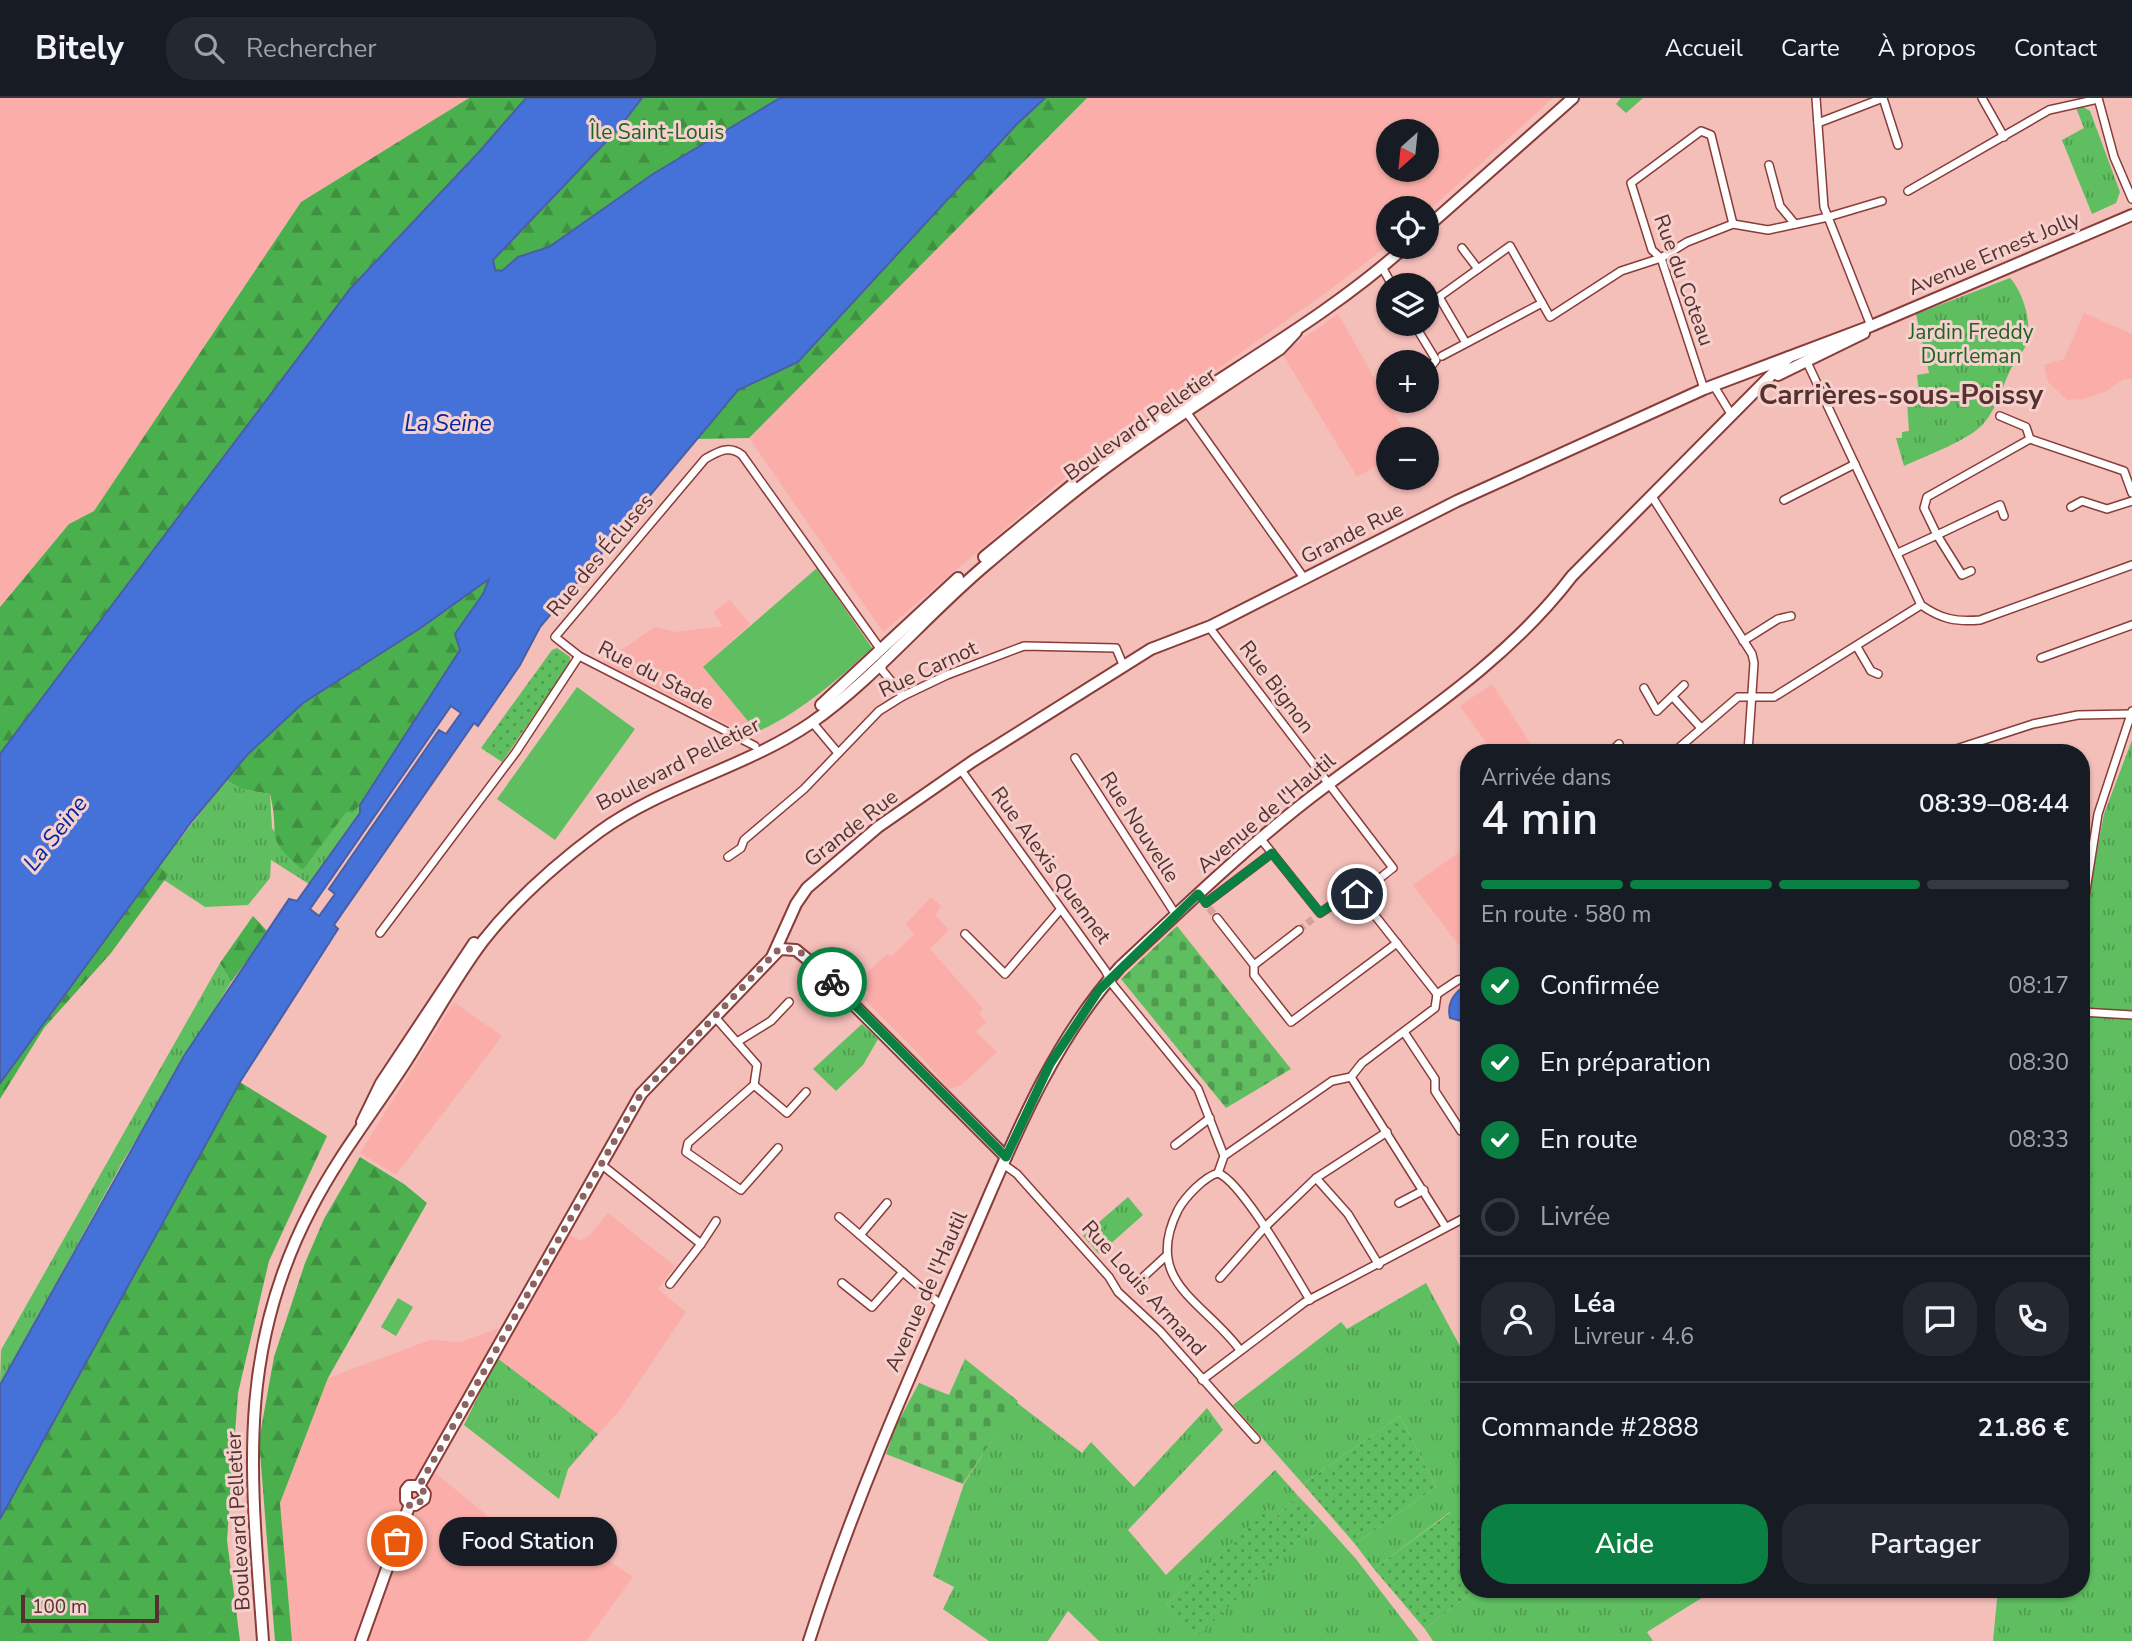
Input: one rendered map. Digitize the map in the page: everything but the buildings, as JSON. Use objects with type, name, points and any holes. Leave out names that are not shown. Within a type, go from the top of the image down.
[{"type":"street","points":[[1439,217],[1573,98]]},
{"type":"street","points":[[1816,98],[1824,207],[1871,326]]},
{"type":"street","points":[[1818,122],[1883,98],[1898,145]]},
{"type":"street","points":[[1982,98],[2004,137]]},
{"type":"street","points":[[1908,191],[2049,110],[2098,98],[2114,157],[2132,199]]},
{"type":"street","name":"Rue du Coteau","points":[[1731,414],[1709,387],[1661,258],[1652,250],[1631,183],[1700,131],[1711,135],[1733,224]]},
{"type":"street","points":[[1769,165],[1780,206],[1795,224]]},
{"type":"street","points":[[1466,343],[1439,297],[1510,246],[1550,317],[1621,271],[1661,258],[1687,243],[1733,224],[1768,230],[1828,217],[1882,201]]},
{"type":"street","name":"Avenue Ernest Jolly","points":[[1788,357],[1871,326],[2132,215]]},
{"type":"street","points":[[1462,248],[1478,269]]},
{"type":"street","name":"Boulevard Pelletier","points":[[359,1128],[372,1114],[475,952],[544,876],[605,828],[639,807],[791,735],[812,722],[1013,532],[1183,409],[1296,332],[1391,259]]},
{"type":"street","points":[[1382,267],[1385,273]]},
{"type":"street","points":[[1442,356],[1542,303]]},
{"type":"street","name":"Avenue Ernest Jolly","points":[[1769,380],[1861,334],[1871,326]]},
{"type":"street","points":[[1769,380],[1788,357]]},
{"type":"street","name":"Grande Rue","points":[[774,955],[798,900],[828,868],[878,827],[961,770],[1151,649],[1209,627],[1457,502],[1709,387],[1788,357]]},
{"type":"street","points":[[1806,360],[1921,605],[1935,615],[1956,622],[1980,620],[2132,565]]},
{"type":"street","name":"Avenue de l'Hautil","points":[[1204,902],[1260,838],[1482,667],[1551,604],[1572,576],[1731,414],[1769,380]]},
{"type":"street","points":[[1183,409],[1304,578]]},
{"type":"street","points":[[2000,416],[2026,427],[2030,439]]},
{"type":"street","points":[[1971,571],[1962,575],[1937,535],[1924,508],[1927,497],[2030,439],[2123,471],[2132,493]]},
{"type":"street","name":"Rue des Écluses","points":[[579,656],[555,638],[705,459],[722,449],[735,450],[742,455],[881,655],[882,670],[903,696]]},
{"type":"street","points":[[1784,500],[1855,464]]},
{"type":"street","points":[[1651,495],[1744,641],[1754,663],[1748,744]]},
{"type":"street","points":[[2071,507],[2082,501],[2107,509],[2132,501]]},
{"type":"street","points":[[1898,553],[2000,505],[2004,516]]},
{"type":"street","points":[[1683,744],[1738,697],[1774,697],[1921,605]]},
{"type":"street","points":[[1744,641],[1778,619],[1791,616]]},
{"type":"street","points":[[2041,659],[2132,625]]},
{"type":"street","name":"Rue Bignon","points":[[1209,627],[1392,868],[1357,894]]},
{"type":"street","name":"Rue Carnot","points":[[728,858],[879,711],[903,696],[1024,646],[1116,648],[1124,667]]},
{"type":"street","points":[[1857,647],[1871,671],[1878,674]]},
{"type":"street","name":"Boulevard Pelletier","points":[[263,1641],[250,1463],[253,1408],[261,1348],[275,1295],[299,1233],[321,1188],[359,1128],[382,1083],[463,957],[540,874],[571,846],[636,802],[755,746],[807,717],[881,655]]},
{"type":"street","points":[[380,933],[516,752],[579,656]]},
{"type":"street","name":"Rue du Stade","points":[[579,656],[755,746]]},
{"type":"street","points":[[1644,688],[1657,711],[1685,685]]},
{"type":"street","points":[[1673,697],[1701,727]]},
{"type":"street","points":[[1972,744],[2033,724],[2078,715],[2132,713],[2098,814],[2090,864]]},
{"type":"street","points":[[812,722],[838,753]]},
{"type":"street","name":"Rue Nouvelle","points":[[1075,758],[1176,915]]},
{"type":"street","name":"Rue Alexis Quennet","points":[[961,770],[1110,978],[1198,1089],[1224,1156]]},
{"type":"street","points":[[1218,1174],[1224,1156],[1332,1081],[1351,1077],[1362,1063],[1436,1008],[1437,994],[1357,894],[1350,892],[1317,916],[1260,838]]},
{"type":"street","name":"Avenue de l'Hautil","points":[[808,1641],[854,1509],[895,1410],[1005,1160],[1060,1046],[1110,978],[1176,915],[1204,902],[1272,853]]},
{"type":"street","points":[[965,934],[1005,974],[1060,910]]},
{"type":"street","points":[[1217,918],[1254,965],[1254,975],[1291,1022],[1397,943]]},
{"type":"street","points":[[1254,965],[1299,930]]},
{"type":"street","points":[[784,932],[786,939],[890,1038],[1005,1160]]},
{"type":"street","points":[[361,1641],[410,1504],[406,1500],[406,1490],[414,1485],[419,1486],[646,1087],[774,955],[786,948],[799,951]]},
{"type":"street","points":[[1437,994],[1460,980]]},
{"type":"street","points":[[737,1042],[771,1021],[789,1002]]},
{"type":"street","points":[[2090,1013],[2132,1016]]},
{"type":"street","points":[[714,1016],[757,1065],[754,1085],[688,1143],[686,1152],[741,1190],[778,1148]]},
{"type":"street","points":[[1404,1032],[1435,1079],[1435,1091],[1460,1129]]},
{"type":"street","points":[[1351,1077],[1445,1226]]},
{"type":"street","points":[[754,1085],[787,1113],[806,1092]]},
{"type":"street","points":[[1175,1144],[1210,1118]]},
{"type":"street","points":[[1220,1278],[1265,1227],[1316,1178],[1387,1132]]},
{"type":"street","name":"Rue Louis Armand","points":[[1005,1160],[1109,1277],[1118,1292],[1160,1331],[1256,1439]]},
{"type":"street","points":[[602,1166],[701,1244]]},
{"type":"street","points":[[1240,1350],[1185,1294],[1174,1278],[1166,1256],[1167,1235],[1180,1206],[1210,1176],[1218,1174],[1228,1178],[1265,1227],[1310,1300]]},
{"type":"street","points":[[1316,1178],[1348,1214],[1378,1265]]},
{"type":"street","points":[[1399,1203],[1424,1190]]},
{"type":"street","points":[[860,1235],[887,1203]]},
{"type":"street","points":[[839,1217],[941,1305]]},
{"type":"street","points":[[1202,1380],[1310,1300],[1460,1219]]},
{"type":"street","points":[[670,1284],[716,1221]]},
{"type":"street","points":[[1139,1281],[1166,1256]]},
{"type":"street","points":[[842,1283],[872,1307],[903,1272]]},
{"type":"shaded area","points":[[0,98],[469,98],[301,202],[94,511],[69,524],[0,606]]},
{"type":"shaded area","points":[[1087,98],[1553,98],[1439,201],[1439,196],[1376,196],[1376,254],[1331,289],[1074,470],[883,632],[749,438]]},
{"type":"shaded area","points":[[2084,313],[2132,334],[2132,379],[2124,379],[2105,392],[2084,399],[2067,400],[2048,382],[2044,365],[2064,359]]},
{"type":"shaded area","points":[[1338,314],[1376,381],[1376,413],[1394,413],[1402,427],[1376,427],[1376,466],[1357,477],[1282,353]]},
{"type":"shaded area","points":[[730,600],[750,624],[703,668],[757,732],[749,735],[603,662],[655,627],[675,632],[723,626],[713,612]]},
{"type":"shaded area","points":[[1492,684],[1531,744],[1487,744],[1460,706]]},
{"type":"shaded area","points":[[1460,852],[1460,947],[1413,885]]},
{"type":"shaded area","points":[[931,897],[941,906],[935,915],[949,930],[930,949],[983,1009],[979,1013],[986,1022],[976,1032],[997,1052],[961,1085],[949,1089],[918,1053],[864,999],[869,993],[861,984],[868,976],[866,974],[887,954],[891,957],[914,934],[906,924]]},
{"type":"shaded area","points":[[454,1002],[502,1036],[396,1175],[360,1153]]},
{"type":"shaded area","points":[[608,1213],[675,1266],[658,1289],[686,1312],[620,1410],[598,1434],[497,1358],[569,1234],[580,1241],[589,1236]]},
{"type":"shaded area","points":[[499,1328],[428,1467],[540,1559],[552,1524],[633,1577],[586,1641],[292,1641],[280,1503],[328,1378],[430,1340],[460,1342]]},
{"type":"green space","points":[[469,98],[526,98],[350,289],[0,754],[0,607],[69,524],[94,511],[301,202]]},
{"type":"green space","name":"Île Saint-Louis","points":[[642,98],[780,98],[653,174],[549,247],[518,257],[502,271],[494,270],[492,261],[618,129]]},
{"type":"green space","points":[[1045,98],[1087,98],[749,438],[697,439],[738,390],[798,362],[1016,125]]},
{"type":"green space","points":[[1621,98],[1643,98],[1626,113],[1616,104]]},
{"type":"green space","points":[[2082,106],[2090,111],[2120,192],[2116,203],[2092,214],[2062,140],[2084,128],[2076,108]]},
{"type":"green space","name":"Jardin Freddy Durrleman","points":[[2010,278],[2020,292],[2026,311],[2028,339],[1992,412],[1984,423],[1969,435],[1904,466],[1896,438],[1902,438],[1902,432],[1909,431],[1907,402],[1920,401],[1917,375],[1929,373],[1916,314]]},
{"type":"green space","points":[[817,568],[872,648],[818,695],[757,732],[703,667]]},
{"type":"green space","points":[[490,577],[483,594],[455,634],[460,650],[360,805],[352,813],[347,811],[303,870],[277,842],[270,794],[242,789],[226,780],[272,730],[302,704],[348,671],[468,595]]},
{"type":"green space","points":[[557,648],[570,657],[570,663],[502,762],[481,748],[552,650]]},
{"type":"green space","points":[[577,687],[635,729],[555,840],[497,799]]},
{"type":"green space","points":[[2132,740],[2132,1641],[1993,1641],[1997,1598],[2090,1598],[2090,887],[2104,814]]},
{"type":"green space","points":[[226,780],[242,789],[270,794],[272,828],[303,870],[347,810],[352,812],[360,805],[361,813],[309,884],[271,860],[270,878],[248,905],[205,907],[164,880],[169,874],[159,866]]},
{"type":"green space","points":[[159,866],[169,874],[111,953],[44,1028],[0,1099],[0,1083]]},
{"type":"green space","points":[[253,916],[268,932],[231,982],[220,963]]},
{"type":"green space","points":[[1177,926],[1291,1069],[1226,1108],[1121,979]]},
{"type":"green space","points":[[220,963],[231,982],[122,1163],[0,1385],[1,1350]]},
{"type":"green space","points":[[862,1024],[878,1039],[863,1065],[836,1091],[813,1069]]},
{"type":"green space","points":[[240,1082],[327,1136],[269,1261],[238,1393],[227,1540],[240,1641],[0,1641],[0,1519]]},
{"type":"green space","points":[[360,1157],[404,1184],[427,1203],[328,1378],[280,1503],[292,1641],[275,1641],[259,1440],[274,1357],[305,1263],[324,1219]]},
{"type":"green space","points":[[1128,1197],[1143,1215],[1099,1254],[1083,1236]]},
{"type":"green space","points":[[1426,1283],[1460,1346],[1460,1526],[1450,1512],[1374,1569],[1355,1544],[1436,1487],[1400,1416],[1303,1484],[1233,1405],[1341,1322],[1347,1329]]},
{"type":"green space","points":[[398,1298],[413,1307],[396,1336],[381,1327]]},
{"type":"green space","points":[[497,1358],[598,1434],[568,1469],[559,1499],[464,1425]]},
{"type":"green space","points":[[965,1359],[1018,1401],[963,1484],[886,1454],[897,1424],[919,1383],[949,1395]]},
{"type":"green space","points":[[1016,1402],[1082,1453],[1091,1442],[1134,1487],[1207,1408],[1223,1430],[1128,1530],[1166,1575],[1275,1470],[1298,1496],[1276,1517],[1268,1509],[1167,1604],[1194,1639],[1320,1519],[1356,1559],[1419,1641],[1099,1641],[1068,1611],[1048,1641],[989,1641],[943,1609],[954,1587],[933,1576],[964,1484]]},
{"type":"green space","points":[[1400,1416],[1436,1487],[1355,1544],[1303,1484]]},
{"type":"green space","points":[[1298,1496],[1320,1519],[1194,1640],[1167,1604],[1268,1508],[1276,1517]]},
{"type":"green space","points":[[1451,1512],[1460,1526],[1460,1598],[1465,1598],[1425,1629],[1374,1569]]},
{"type":"green space","points":[[1465,1598],[1702,1598],[1647,1632],[1653,1641],[1433,1641],[1425,1629]]},
{"type":"water","name":"La Seine","points":[[526,98],[642,98],[618,129],[493,260],[495,270],[502,271],[518,257],[549,247],[653,174],[780,98],[1045,98],[1016,125],[798,362],[738,390],[540,627],[520,665],[478,726],[474,723],[334,925],[338,929],[240,1082],[0,1519],[0,1385],[184,1056],[289,899],[297,901],[360,813],[360,805],[460,650],[455,634],[483,594],[489,579],[422,627],[303,703],[247,755],[192,821],[0,1083],[0,754],[350,289]],"holes":[[[451,706],[461,713],[446,734],[439,730],[329,889],[335,894],[319,916],[310,909]]]},
{"type":"water","points":[[1460,990],[1460,1021],[1450,1018],[1449,1009],[1455,994]]},
{"type":"tunnel","points":[[1209,908],[1217,918]]},
{"type":"tunnel","points":[[1299,930],[1314,918]]},
{"type":"way so far","points":[[397,1541],[410,1504],[415,1505],[424,1499],[425,1494],[419,1486],[646,1087],[780,949],[791,948],[799,951],[832,982]]},
{"type":"place","name":"Food Station","points":[[397,1541]]},
{"type":"district","name":"Carrières-sous-Poissy","points":[[1901,394]]},
{"type":"route","points":[[832,982],[1006,1157],[1060,1046],[1099,990],[1198,894],[1206,903],[1272,853],[1320,913],[1350,892],[1357,894]]}]
